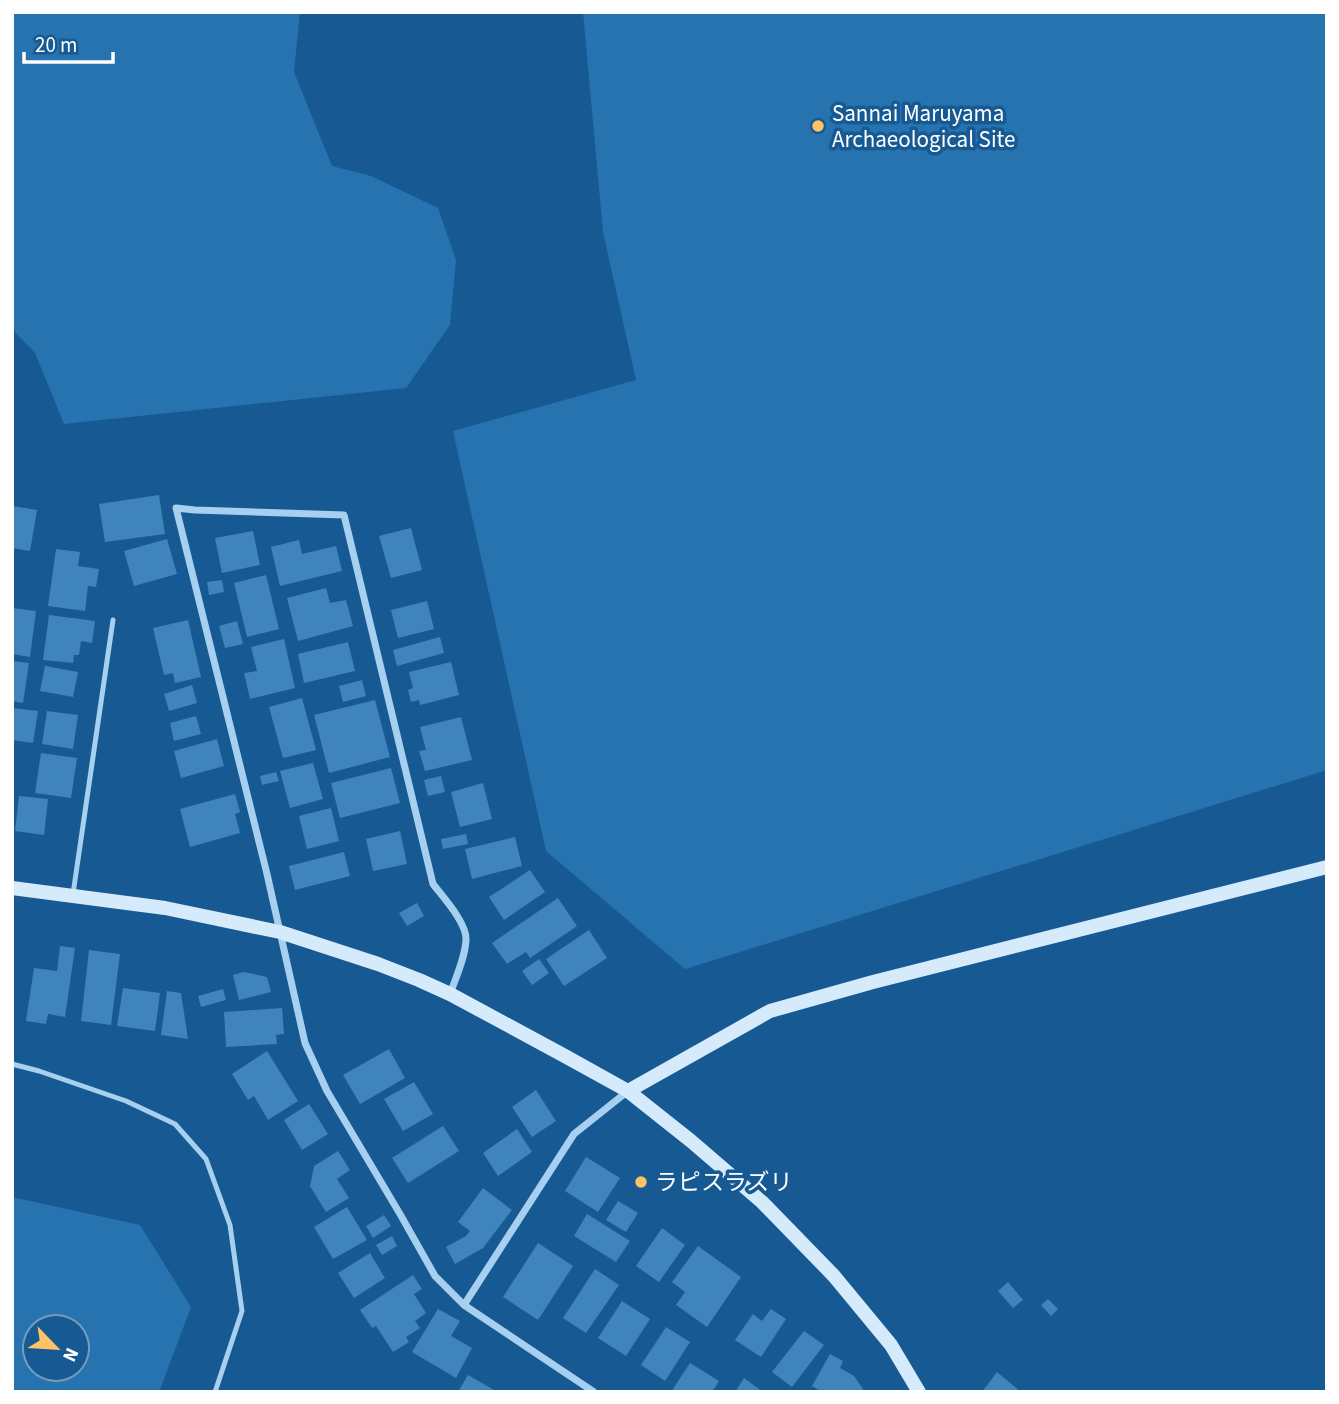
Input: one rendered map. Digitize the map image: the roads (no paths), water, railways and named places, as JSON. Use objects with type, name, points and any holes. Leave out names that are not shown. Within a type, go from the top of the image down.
[{"type":"street","points":[[450,994],[467,939],[459,919],[433,884],[344,515],[176,508],[305,1043],[327,1091],[435,1276],[464,1305],[594,1392]]},
{"type":"street","points":[[464,1305],[574,1134],[628,1091],[770,1011],[873,982],[1327,867]]},
{"type":"street","points":[[12,888],[165,908],[280,932],[378,964],[450,994],[628,1091],[762,1202],[825,1267],[891,1345],[919,1392]]},
{"type":"lane","points":[[73,896],[113,620]]},
{"type":"lane","points":[[12,1064],[126,1101],[175,1124],[206,1159],[230,1225],[242,1311],[215,1392]]},
{"type":"place","name":"Sannai Maruyama Archaeological Site","points":[[818,126]]},
{"type":"place","name":"ラピスラズリ","points":[[641,1182]]}]
